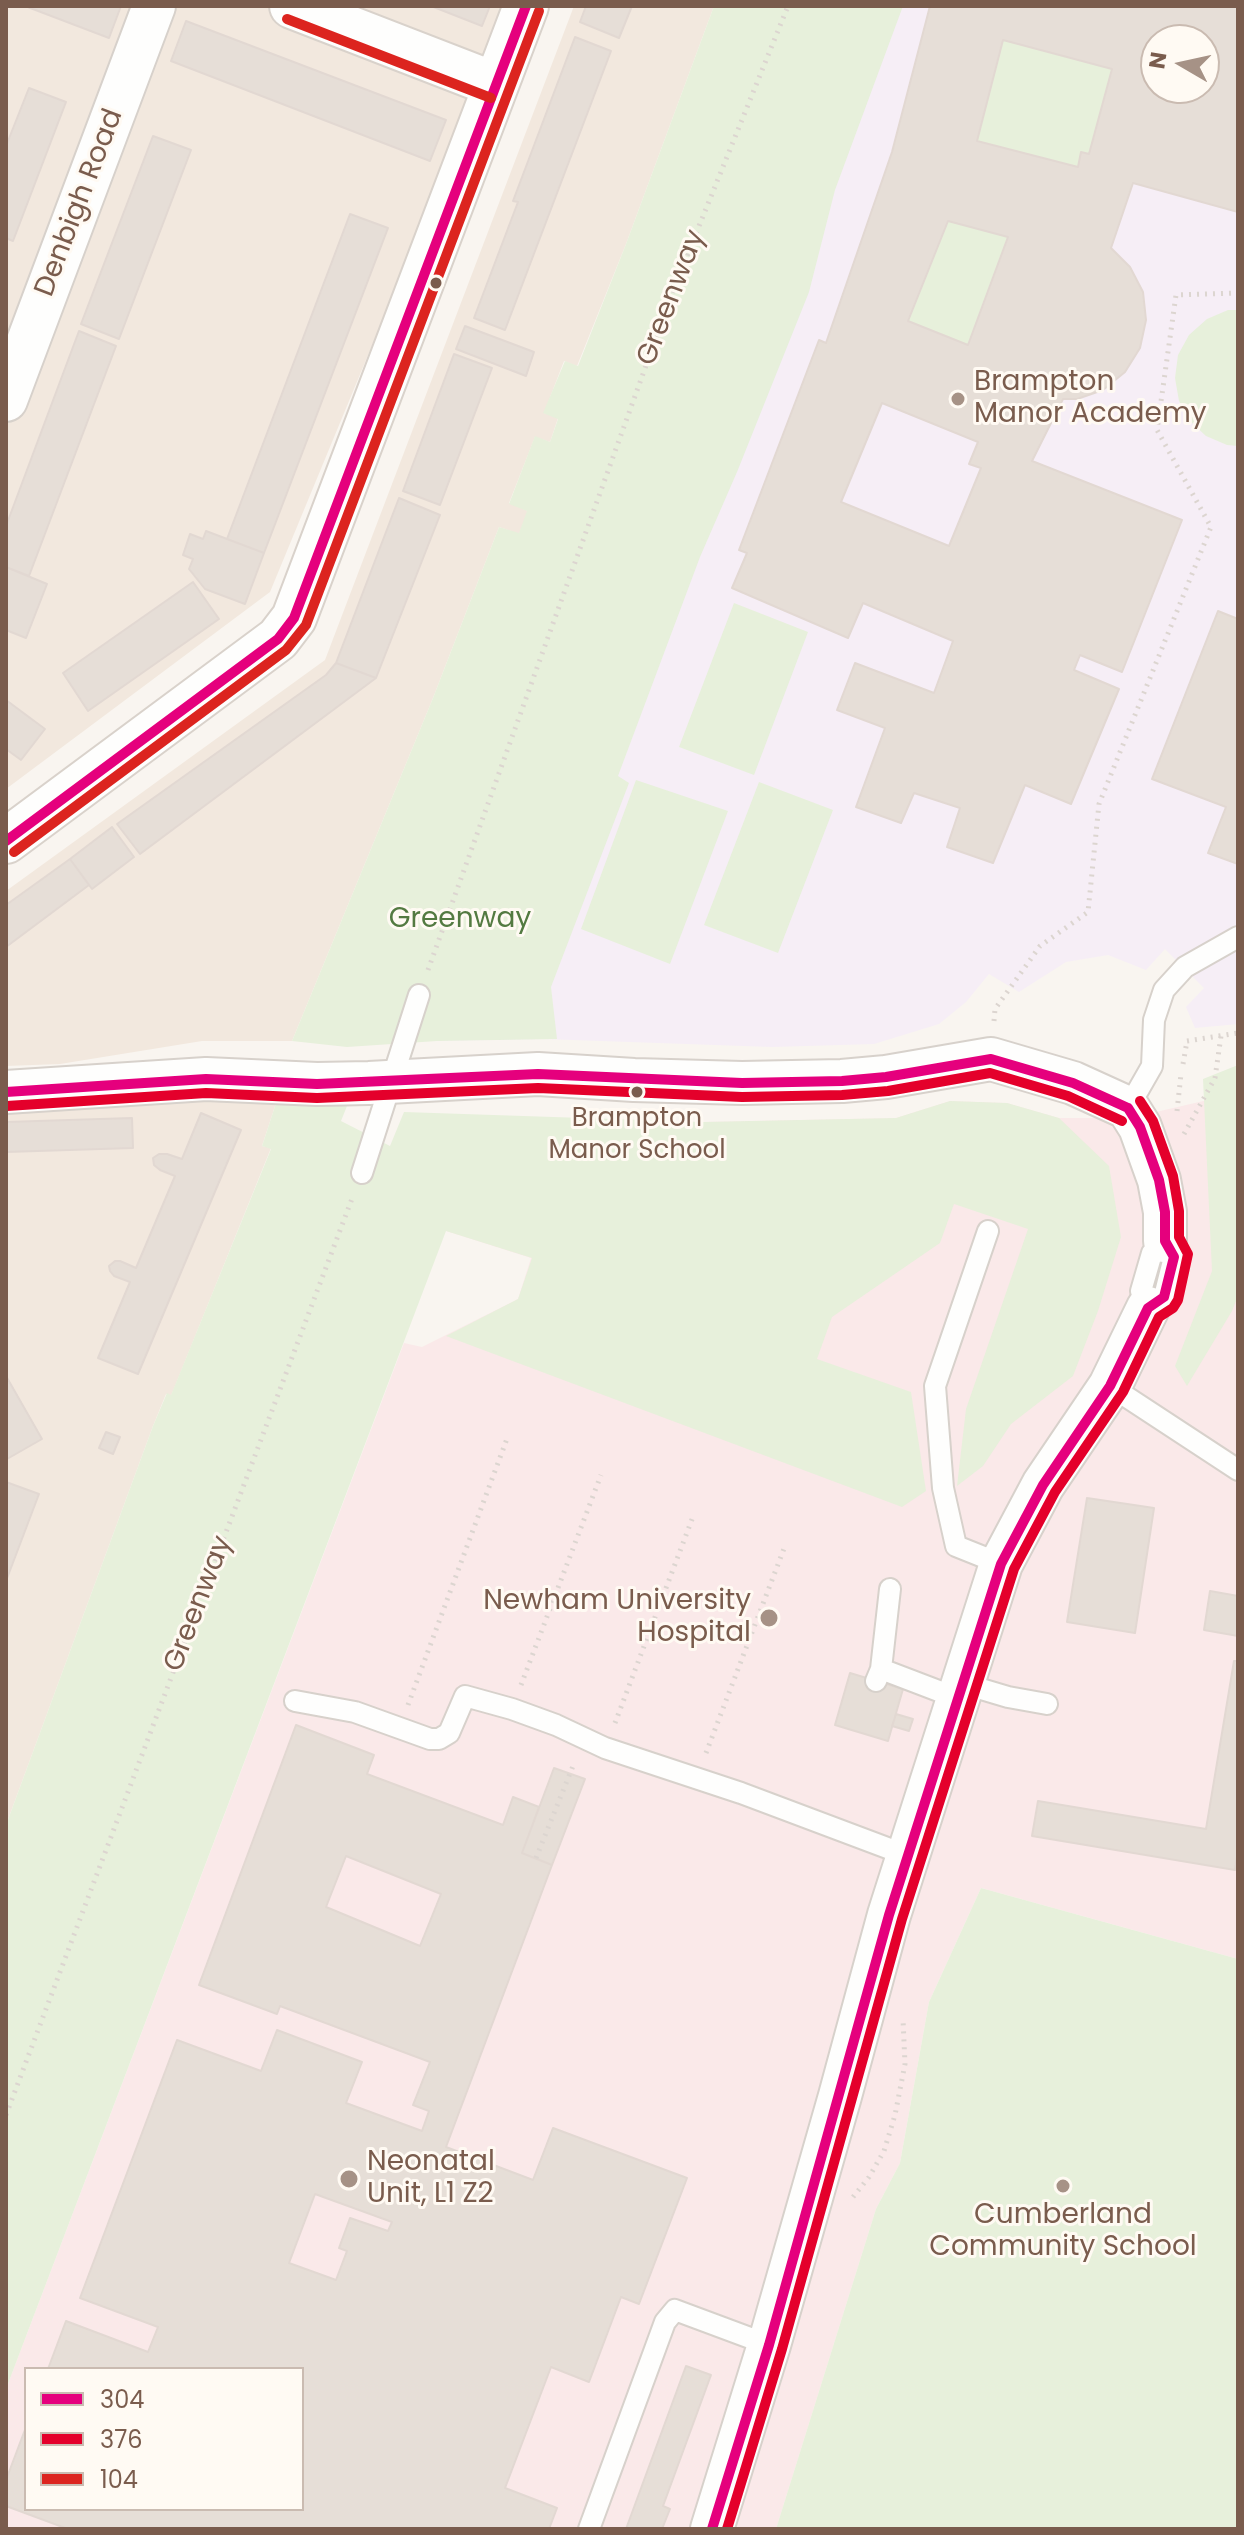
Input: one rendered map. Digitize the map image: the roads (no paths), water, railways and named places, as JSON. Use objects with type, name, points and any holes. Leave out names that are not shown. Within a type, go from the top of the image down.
[{"type":"street","name":"Denbigh Road","points":[[6,400],[154,6]]},
{"type":"street","points":[[292,6],[496,85]]},
{"type":"street","points":[[6,841],[278,639],[294,618],[526,6]]},
{"type":"street","points":[[6,1092],[206,1079],[317,1084],[538,1074],[650,1081],[842,1081],[886,1077],[991,1059],[1073,1083],[1128,1108],[1140,1127],[1159,1180],[1165,1212],[1165,1241]]},
{"type":"street","points":[[712,2529],[769,2345],[906,1855],[1001,1564],[1043,1485],[1110,1386],[1148,1308]]},
{"type":"lane","points":[[1128,1108],[1152,1066],[1154,1020],[1164,990],[1185,967],[1238,937]]},
{"type":"lane","points":[[362,1173],[419,995]]},
{"type":"lane","points":[[988,1231],[935,1386],[943,1488],[956,1546],[1001,1564]]},
{"type":"lane","points":[[1148,1308],[1141,1291],[1152,1253],[1165,1241]]},
{"type":"lane","points":[[1110,1386],[1238,1470]]},
{"type":"lane","points":[[890,1589],[879,1675],[1047,1704]]},
{"type":"lane","points":[[295,1701],[355,1712],[430,1739],[439,1739],[449,1733],[465,1696],[512,1709],[605,1748],[741,1793],[906,1855]]},
{"type":"lane","points":[[589,2529],[665,2322],[675,2310],[769,2345]]},
{"type":"place","name":"Brampton Manor Academy","points":[[958,399]]},
{"type":"place","name":"Brampton Manor School","points":[[637,1092]]},
{"type":"place","name":"Newham University Hospital","points":[[769,1618]]},
{"type":"place","name":"Neonatal Unit, L1 Z2","points":[[349,2179]]},
{"type":"place","name":"Cumberland Community School","points":[[1063,2186]]},
{"type":"park label","name":"Greenway","points":[[460,920]]}]
